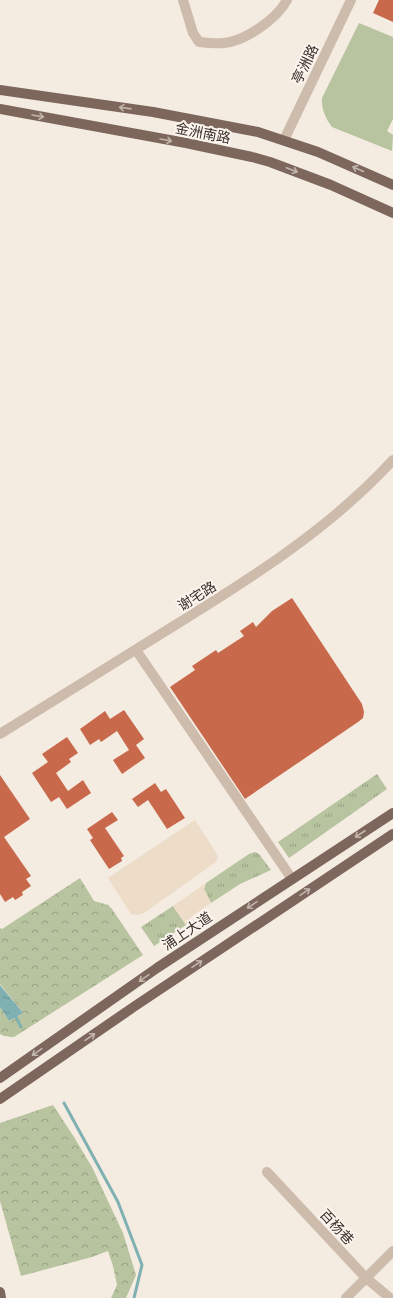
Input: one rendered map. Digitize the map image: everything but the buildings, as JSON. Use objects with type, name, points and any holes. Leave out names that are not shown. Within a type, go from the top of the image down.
[{"type":"main road","name":"金洲南路","points":[[0,90],[153,112],[245,129],[284,140],[337,160],[393,185]]},
{"type":"main road","name":"金洲南路","points":[[0,109],[252,157],[324,182],[393,213]]},
{"type":"main road","name":"浦上大道","points":[[0,1078],[157,968],[393,813]]},
{"type":"main road","points":[[0,1099],[129,1010],[393,834]]},
{"type":"main road","points":[[0,1292],[1,1298]]},
{"type":"street","points":[[183,0],[193,33],[199,42],[212,44],[225,43],[240,39],[259,28],[282,9],[287,0]]},
{"type":"street","name":"亭洲路","points":[[284,140],[351,0]]},
{"type":"street","name":"谢宅路","points":[[0,734],[236,588],[299,544],[344,508],[393,460]]},
{"type":"street","points":[[136,650],[292,879]]},
{"type":"street","name":"百杨巷","points":[[267,1172],[366,1278],[390,1298]]},
{"type":"street","points":[[346,1298],[393,1251]]},
{"type":"green space","points":[[359,23],[393,37],[393,119],[387,131],[393,135],[392,151],[332,127],[323,110],[322,98]]},
{"type":"green space","points":[[377,774],[387,789],[289,858],[278,842]]},
{"type":"green space","points":[[255,852],[259,854],[271,870],[240,884],[211,903],[204,889],[206,883],[249,854]]},
{"type":"green space","points":[[80,878],[94,901],[108,905],[112,909],[143,955],[14,1037],[7,1037],[0,1034],[0,1007],[9,1021],[23,1013],[0,984],[0,928],[2,929]]},
{"type":"green space","points":[[173,906],[186,925],[154,946],[141,927]]},
{"type":"green space","points":[[53,1105],[92,1167],[123,1233],[136,1275],[126,1298],[111,1298],[117,1285],[108,1251],[92,1257],[21,1276],[0,1201],[0,1123]]},
{"type":"shaded area","points":[[195,820],[218,856],[216,862],[144,913],[137,915],[131,914],[108,878]]},
{"type":"shaded area","points":[[206,883],[204,889],[211,903],[192,916],[186,925],[173,906]]},
{"type":"water","points":[[0,985],[23,1013],[9,1021],[0,1007]]},
{"type":"waterway","points":[[16,1017],[21,1027]]},
{"type":"waterway","points":[[64,1103],[118,1202],[142,1265],[134,1298]]}]
